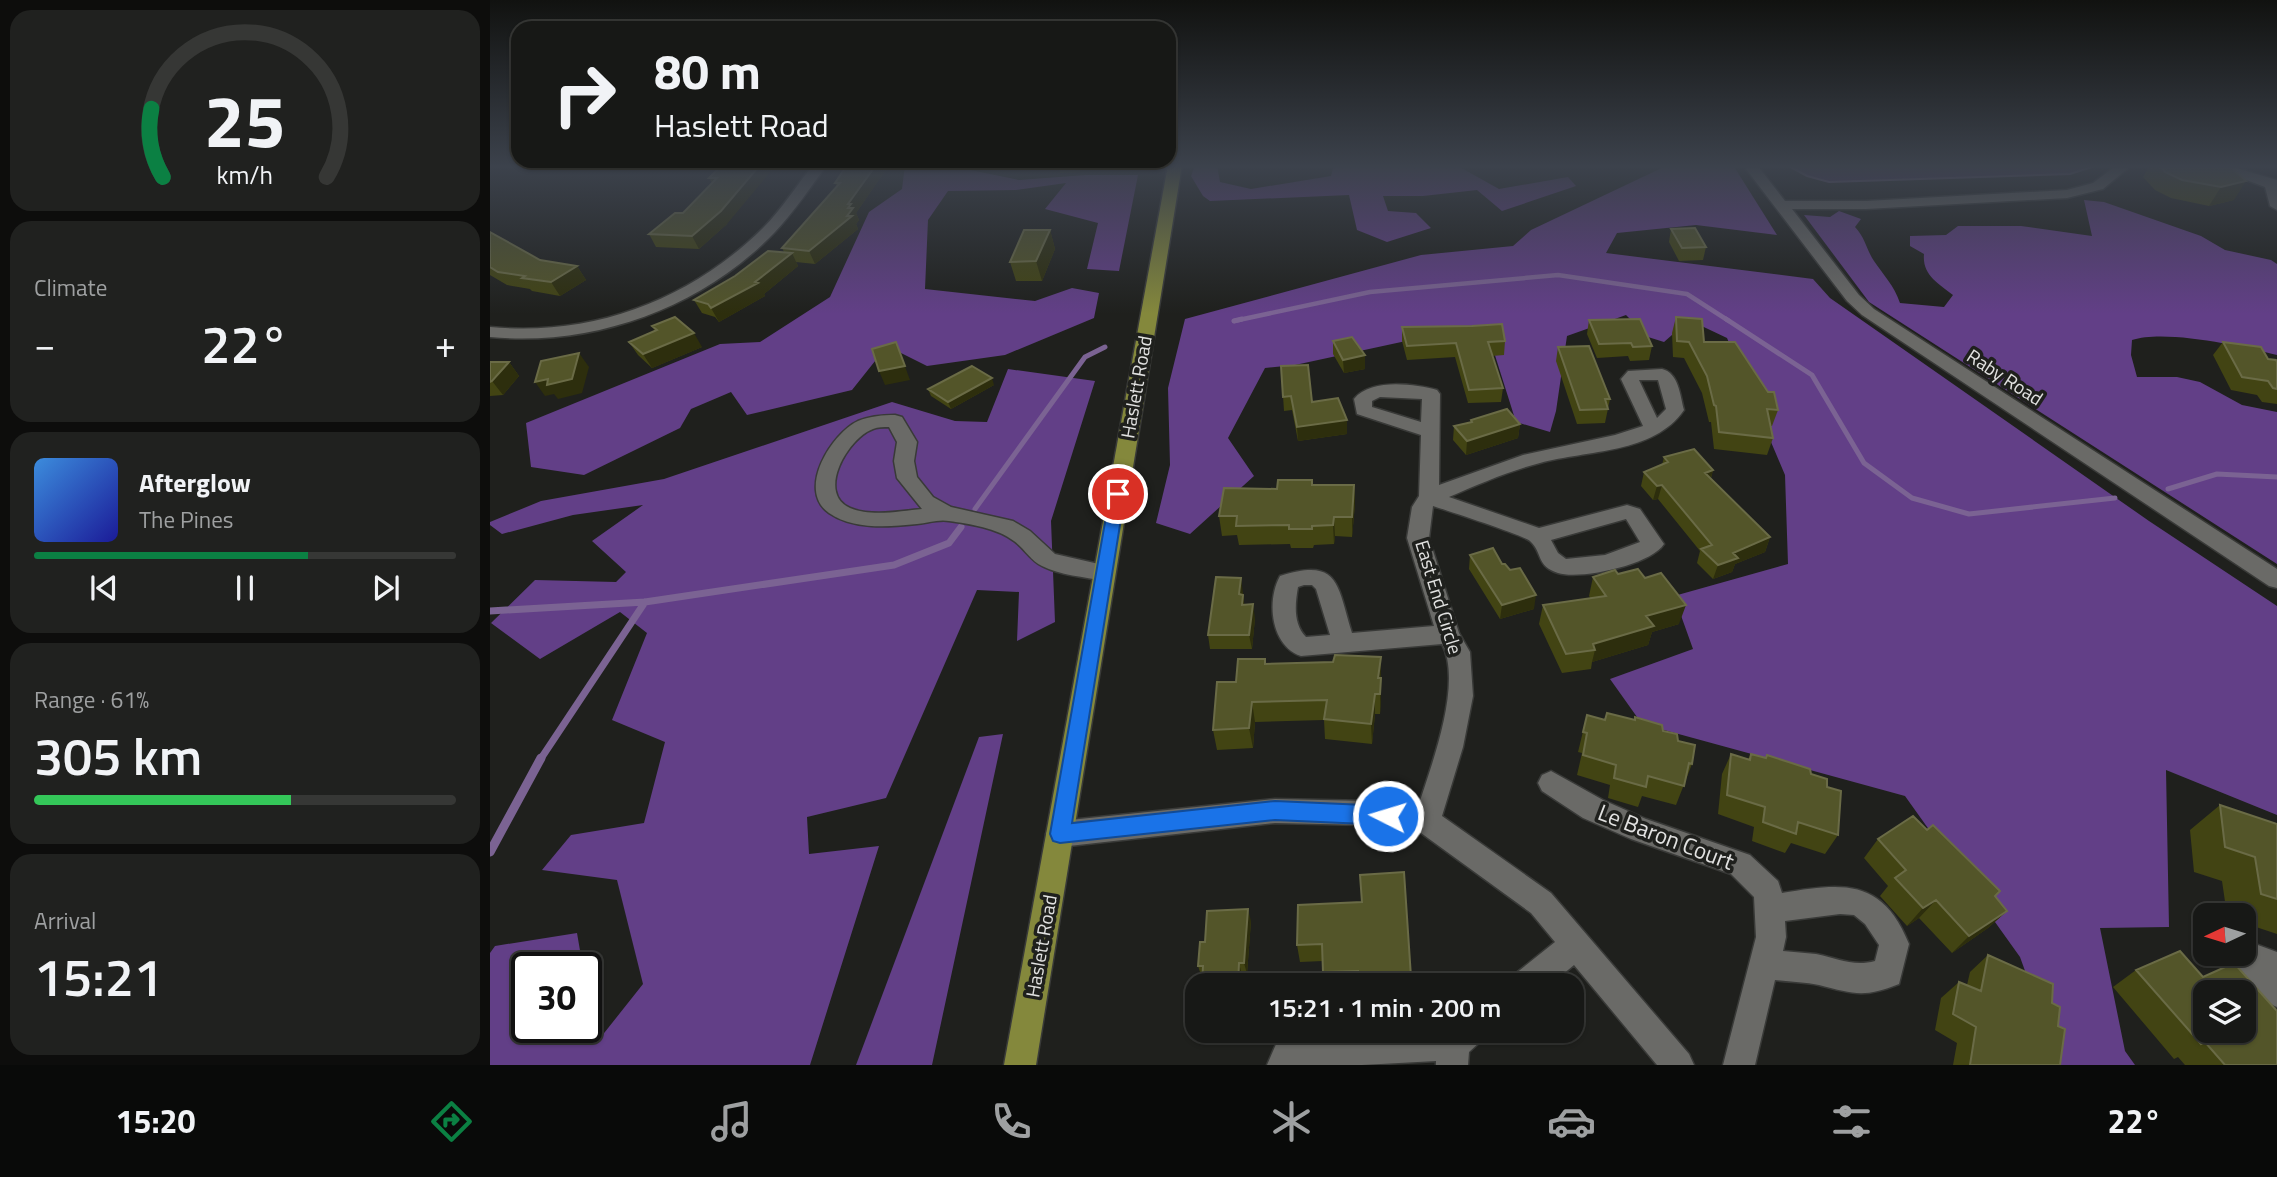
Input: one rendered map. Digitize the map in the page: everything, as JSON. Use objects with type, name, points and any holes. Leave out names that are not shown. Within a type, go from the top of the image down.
[{"type":"main road","name":"Haslett Road","points":[[1020,1065],[1166,215]]},
{"type":"street","points":[[490,332],[533,336],[578,331],[630,317],[677,295],[724,267],[757,241],[782,215]]},
{"type":"street","name":"Raby Road","points":[[1789,215],[1853,298],[1868,312],[2277,580]]},
{"type":"street","points":[[946,513],[926,502],[907,478],[904,461],[907,442],[895,421],[865,425],[838,448],[826,483],[827,498],[834,508],[844,513],[870,518],[946,513],[1006,526],[1023,536],[1048,560],[1104,573]]},
{"type":"street","points":[[1429,497],[1502,468],[1546,455],[1625,439],[1653,428]]},
{"type":"street","name":"East End Circle","points":[[1427,821],[1450,747],[1461,696],[1458,652],[1448,634],[1418,538],[1422,507],[1429,497],[1428,431]]},
{"type":"street","points":[[1429,497],[1538,536],[1627,512],[1633,514],[1653,544],[1642,552],[1626,557],[1567,568],[1554,563],[1538,536]]},
{"type":"street","points":[[1343,642],[1448,634]]},
{"type":"street","name":"Le Baron Court","points":[[1551,783],[1593,809],[1641,830],[1740,863],[1768,891],[1771,937],[1739,1065]]},
{"type":"street","points":[[1060,834],[1275,811],[1368,813],[1427,821],[1541,903],[1678,1065]]},
{"type":"street","points":[[1765,964],[1819,970],[1838,977],[1866,979],[1888,974],[1894,944],[1882,922],[1859,902],[1827,902],[1769,909]]},
{"type":"street","points":[[1541,973],[1575,945]]},
{"type":"street","points":[[2277,967],[2247,956],[2277,992]]},
{"type":"street","points":[[1283,1065],[1288,1053],[1458,1046]]},
{"type":"shaded area","points":[[868,215],[932,215],[928,220],[925,289],[1035,301],[1072,288],[1099,293],[1094,318],[1005,355],[927,366],[887,346],[852,390],[747,415],[731,392],[691,409],[680,428],[584,475],[531,467],[526,423],[720,344],[760,342],[830,297]]},
{"type":"shaded area","points":[[1067,215],[1130,215],[1119,271],[1087,269],[1098,223]]},
{"type":"shaded area","points":[[1354,215],[1418,215],[1431,228],[1387,242],[1357,230]]},
{"type":"shaded area","points":[[1563,215],[1764,215],[1777,235],[1696,225],[1617,233],[1606,253],[1813,279],[1830,298],[2149,521],[2277,606],[2277,815],[2166,770],[2169,927],[2100,928],[2125,1051],[2135,1065],[2059,1065],[2020,957],[1905,796],[1642,724],[1610,679],[1693,649],[1674,596],[1788,564],[1785,475],[1727,338],[1689,320],[1664,342],[1648,337],[1626,315],[1567,336],[1556,411],[1550,432],[1516,422],[1487,330],[1443,333],[1295,365],[1265,368],[1228,438],[1254,476],[1190,534],[1156,523],[1170,465],[1168,388],[1185,319],[1421,255],[1513,246],[1531,230]]},
{"type":"shaded area","points":[[1804,215],[1830,217],[1849,215],[1861,219],[1855,227],[1900,303],[1944,307],[1953,295],[1928,273],[1924,254],[1910,246],[1910,236],[1946,235],[1958,226],[2021,226],[2092,236],[2087,215],[2140,215],[2201,236],[2225,250],[2271,260],[2277,264],[2277,355],[2204,340],[2164,336],[2132,340],[2131,355],[2137,377],[2177,377],[2200,382],[2242,405],[2277,412],[2277,564],[1869,302]]},
{"type":"shaded area","points":[[1008,369],[1095,381],[1051,521],[1055,622],[1017,641],[1019,592],[977,590],[886,798],[807,817],[809,854],[879,846],[810,1065],[490,1065],[490,953],[495,946],[577,933],[580,952],[511,952],[511,1043],[602,1043],[602,1036],[643,984],[617,880],[542,870],[571,835],[644,823],[665,742],[612,720],[647,633],[620,612],[540,659],[491,623],[535,580],[616,582],[626,572],[592,541],[643,505],[573,515],[502,534],[490,525],[490,522],[541,501],[664,479],[892,402],[955,421],[987,422]]},
{"type":"shaded area","points":[[1003,734],[932,1065],[856,1065],[979,737]]},
{"type":"building","points":[[673,215],[717,215],[692,236],[649,234]]},
{"type":"building","points":[[812,215],[852,216],[809,251],[782,248]]},
{"type":"building","points":[[1695,228],[1706,247],[1682,248],[1671,229]]},
{"type":"building","points":[[1024,230],[1050,230],[1036,261],[1010,262]]},
{"type":"building","points":[[490,232],[540,260],[577,266],[551,282],[498,272],[490,267]]},
{"type":"building","points":[[768,251],[792,253],[755,282],[758,283],[711,308],[708,304],[694,300],[735,276]]},
{"type":"building","points":[[675,317],[694,333],[643,354],[629,342],[657,330],[652,326]]},
{"type":"building","points":[[1676,317],[1702,319],[1704,342],[1735,342],[1768,392],[1774,392],[1778,410],[1767,409],[1773,438],[1719,432],[1716,406],[1707,376],[1689,342],[1677,341]]},
{"type":"building","points":[[1640,319],[1652,346],[1633,347],[1631,343],[1599,344],[1589,320]]},
{"type":"building","points":[[1502,324],[1505,341],[1488,342],[1503,388],[1469,390],[1456,343],[1407,346],[1402,327],[1472,326]]},
{"type":"building","points":[[1352,337],[1365,355],[1343,360],[1333,341]]},
{"type":"building","points":[[896,342],[905,366],[879,371],[872,349]]},
{"type":"building","points":[[2223,342],[2261,347],[2268,359],[2276,360],[2277,389],[2268,381],[2242,377]]},
{"type":"building","points":[[1589,346],[1610,399],[1605,399],[1608,409],[1580,410],[1558,347]]},
{"type":"building","points":[[579,353],[572,379],[547,385],[548,379],[535,382],[541,361]]},
{"type":"building","points":[[490,362],[509,362],[490,382]]},
{"type":"building","points":[[1308,365],[1312,402],[1338,398],[1347,420],[1297,427],[1291,396],[1283,397],[1281,366]]},
{"type":"building","points":[[972,366],[992,378],[948,402],[928,389]]},
{"type":"building","points":[[1507,409],[1520,424],[1467,441],[1454,426],[1472,422],[1471,420]]},
{"type":"building","points":[[1694,449],[1713,470],[1705,473],[1770,537],[1733,553],[1738,558],[1718,565],[1701,549],[1712,545],[1662,485],[1657,486],[1644,472],[1668,462],[1664,457]]},
{"type":"building","points":[[1278,480],[1312,480],[1312,485],[1354,485],[1352,517],[1334,517],[1333,525],[1312,526],[1312,529],[1289,529],[1289,525],[1236,526],[1237,516],[1219,516],[1224,488],[1277,489]]},
{"type":"building","points":[[1493,548],[1502,564],[1510,570],[1520,568],[1536,595],[1502,605],[1470,555]]},
{"type":"building","points":[[1638,569],[1645,578],[1661,573],[1686,605],[1646,616],[1654,626],[1593,644],[1595,650],[1566,654],[1543,605],[1606,596],[1593,577],[1615,570],[1618,574]]},
{"type":"building","points":[[1216,577],[1241,578],[1239,594],[1243,595],[1242,605],[1253,604],[1249,635],[1208,635]]},
{"type":"building","points":[[1335,655],[1381,657],[1378,678],[1381,678],[1380,694],[1375,694],[1371,724],[1324,719],[1327,700],[1252,702],[1249,728],[1213,730],[1217,682],[1236,682],[1238,659],[1265,659],[1265,664],[1333,662]]},
{"type":"building","points":[[1607,713],[1662,725],[1663,731],[1677,734],[1678,741],[1695,745],[1684,786],[1648,776],[1646,787],[1614,778],[1616,765],[1583,755],[1587,733],[1583,732],[1587,715],[1605,720]]},
{"type":"building","points":[[1731,754],[1750,760],[1751,754],[1766,758],[1767,755],[1810,769],[1811,774],[1827,779],[1827,787],[1841,791],[1838,835],[1798,822],[1796,834],[1763,822],[1765,807],[1727,795]]},
{"type":"building","points":[[2220,805],[2277,824],[2277,899],[2261,894],[2255,857],[2225,847]]},
{"type":"building","points":[[1913,816],[1927,830],[1933,825],[2000,891],[1995,896],[2007,911],[1969,936],[1936,900],[1923,908],[1895,878],[1906,870],[1878,839]]},
{"type":"building","points":[[1404,872],[1411,973],[1323,972],[1322,944],[1297,945],[1298,905],[1362,902],[1360,875]]},
{"type":"building","points":[[1248,909],[1244,963],[1239,963],[1239,973],[1203,973],[1203,966],[1198,966],[1200,942],[1205,942],[1207,911]]},
{"type":"building","points":[[2180,951],[2203,977],[2227,966],[2237,966],[2249,980],[2193,980],[2193,1035],[2136,970]]},
{"type":"building","points":[[1988,955],[2053,984],[2052,1003],[2060,1007],[2058,1026],[2065,1029],[2060,1065],[1970,1065],[1976,1027],[1953,1014],[1959,982],[1981,991]]},
{"type":"building","points":[[2256,988],[2277,1011],[2277,1065],[2225,1065],[2206,1043],[2256,1043]]},
{"type":"waterway","points":[[1242,319],[1234,321],[1370,292],[1558,275],[1687,294],[1729,321]]},
{"type":"waterway","points":[[1726,319],[1812,375],[1864,463],[1912,498],[1969,514],[2115,498]]},
{"type":"waterway","points":[[975,509],[1085,357],[1105,347]]},
{"type":"waterway","points":[[2168,489],[2217,474],[2277,477]]},
{"type":"waterway","points":[[645,602],[894,565],[949,543],[961,527]]},
{"type":"waterway","points":[[490,611],[645,602]]},
{"type":"waterway","points":[[540,760],[645,602]]},
{"type":"waterway","points":[[490,852],[541,758]]},
{"type":"route","points":[[1118,494],[1060,834],[1275,811],[1368,813],[1388,816]]}]
